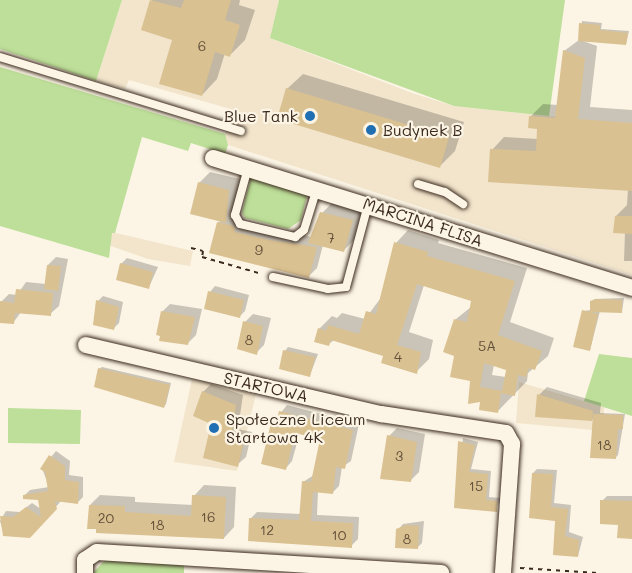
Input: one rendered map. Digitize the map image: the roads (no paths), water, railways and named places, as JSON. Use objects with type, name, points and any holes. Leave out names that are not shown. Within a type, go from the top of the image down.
[{"type":"street","name":"MARCINA FLISA","points":[[213,158],[317,188],[632,288]]},
{"type":"street","name":"STARTOWA","points":[[86,345],[381,414],[499,431],[509,435],[512,444],[503,570]]},
{"type":"street","points":[[85,566],[97,552],[441,573]]},
{"type":"lane","points":[[0,57],[241,130]]},
{"type":"lane","points":[[248,168],[236,215],[240,224],[295,237],[304,230],[317,188]]},
{"type":"lane","points":[[418,184],[445,192],[463,204]]},
{"type":"lane","points":[[273,277],[328,289],[345,286],[368,204]]},
{"type":"place","name":"Blue Tank","points":[[310,116]]},
{"type":"place","name":"Budynek B","points":[[371,130]]},
{"type":"place","name":"Społeczne Liceum Startowa 4K","points":[[214,428]]}]
